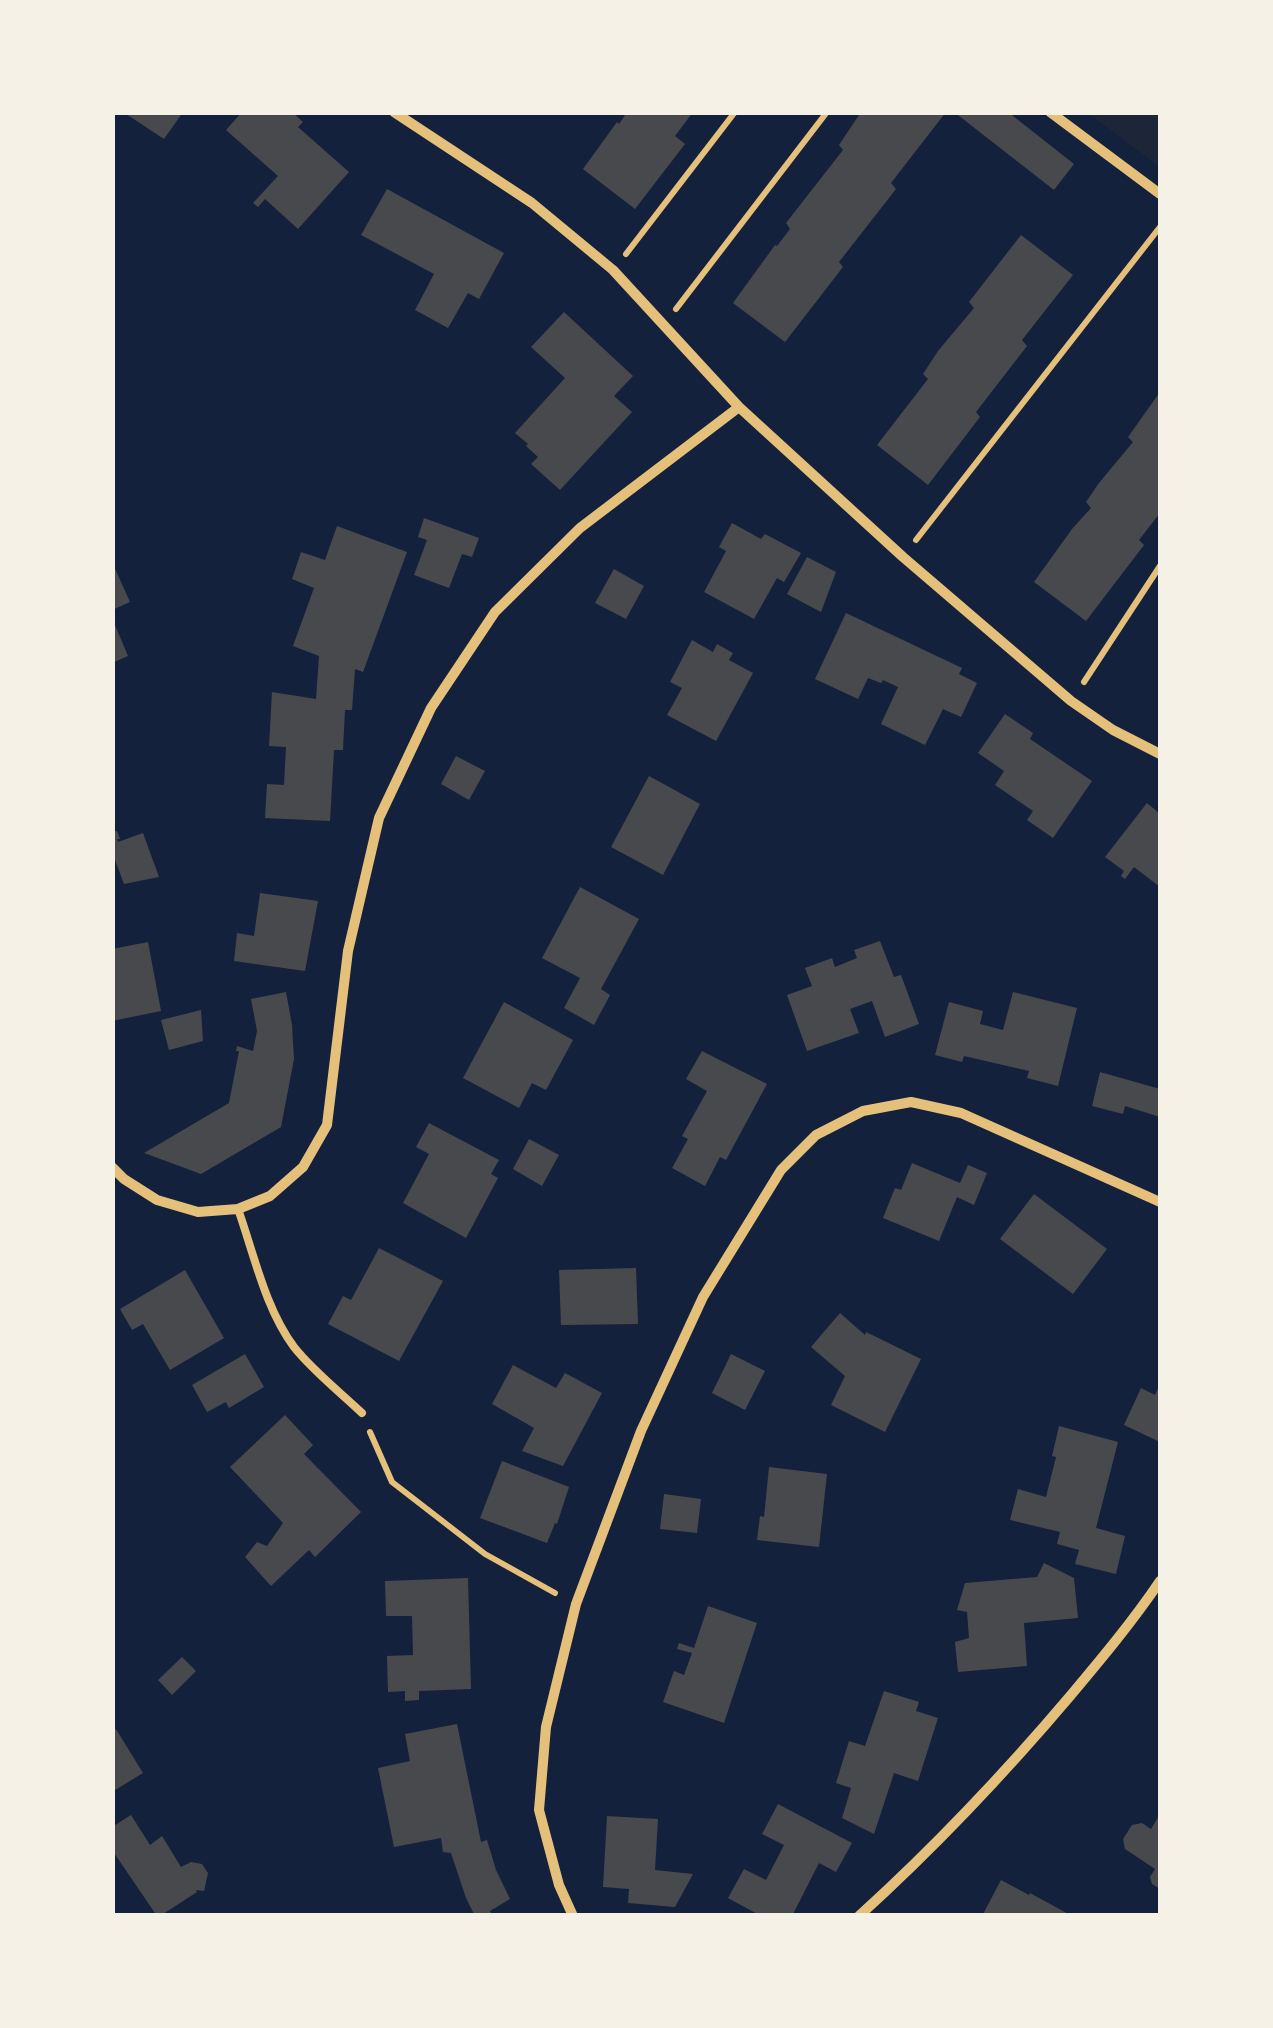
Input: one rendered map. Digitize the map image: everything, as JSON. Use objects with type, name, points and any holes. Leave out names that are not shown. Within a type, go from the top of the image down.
[{"type":"street","points":[[394,112],[532,203],[613,270],[739,407],[903,556],[1071,701],[1113,730],[1160,754]]},
{"type":"street","points":[[1050,112],[1160,194]]},
{"type":"street","points":[[112,1166],[124,1179],[157,1200],[198,1212],[238,1208],[270,1196],[303,1168],[327,1125],[348,951],[379,818],[431,708],[494,612],[580,528],[739,407]]},
{"type":"street","points":[[573,1916],[559,1886],[539,1810],[546,1727],[576,1604],[641,1431],[703,1297],[781,1170],[816,1135],[863,1110],[911,1102],[961,1113],[1160,1202]]},
{"type":"street","points":[[859,1916],[920,1861],[1028,1746],[1135,1619],[1160,1580]]},
{"type":"lane","points":[[238,1208],[269,1300],[284,1331],[297,1350],[362,1413]]},
{"type":"path","points":[[613,270],[735,112]]},
{"type":"path","points":[[663,326],[827,112]]},
{"type":"path","points":[[903,556],[1160,227]]},
{"type":"path","points":[[1100,658],[1160,566]]},
{"type":"path","points":[[362,1413],[392,1482],[485,1554],[576,1604]]},
{"type":"shaded area","points":[[1088,113],[1160,113],[1160,167]]},
{"type":"building","points":[[123,112],[183,112],[164,139]]},
{"type":"building","points":[[242,112],[292,112],[303,122],[298,127],[349,172],[298,229],[265,199],[258,207],[253,203],[278,176],[226,130]]},
{"type":"building","points":[[627,112],[693,112],[675,136],[685,144],[635,209],[583,169]]},
{"type":"building","points":[[861,112],[946,112],[891,183],[896,189],[839,262],[843,267],[785,342],[733,303],[790,229],[786,223],[843,150],[839,145]]},
{"type":"building","points":[[954,112],[1008,112],[1074,164],[1054,190]]},
{"type":"building","points":[[387,189],[504,253],[479,299],[468,293],[448,328],[415,310],[434,274],[361,235]]},
{"type":"building","points":[[1021,235],[1073,275],[1022,340],[1027,346],[976,412],[980,417],[928,485],[877,445],[928,379],[923,374],[938,351],[974,308],[969,302]]},
{"type":"building","points":[[564,312],[633,376],[614,396],[632,412],[560,490],[531,464],[538,457],[515,433],[565,378],[531,347]]},
{"type":"building","points":[[1160,392],[1160,513],[1139,540],[1144,545],[1086,621],[1034,582],[1091,508],[1086,502],[1133,442],[1128,437]]},
{"type":"building","points":[[424,518],[479,538],[472,557],[462,554],[449,588],[414,575],[427,540],[418,537]]},
{"type":"building","points":[[732,523],[761,539],[765,534],[801,553],[784,582],[777,578],[754,619],[704,592],[726,551],[719,547]]},
{"type":"building","points":[[337,526],[407,552],[363,672],[355,669],[352,710],[345,710],[343,750],[334,750],[330,821],[265,818],[267,784],[284,785],[286,747],[269,746],[272,692],[316,699],[319,656],[293,646],[314,588],[292,579],[301,552],[325,560]]},
{"type":"building","points":[[807,557],[836,572],[821,612],[787,594]]},
{"type":"building","points":[[112,562],[130,602],[112,610]]},
{"type":"building","points":[[614,569],[644,586],[626,619],[595,603]]},
{"type":"building","points":[[846,613],[962,668],[959,674],[977,683],[961,717],[943,709],[925,745],[881,724],[898,687],[868,678],[858,699],[815,679]]},
{"type":"building","points":[[112,618],[128,656],[112,663]]},
{"type":"building","points":[[692,640],[713,652],[717,644],[733,653],[729,660],[753,673],[716,741],[667,715],[682,688],[670,682]]},
{"type":"building","points":[[1005,714],[1033,733],[1030,739],[1092,781],[1053,838],[1027,820],[1033,811],[995,785],[1004,771],[978,753]]},
{"type":"building","points":[[456,756],[485,771],[469,800],[441,784]]},
{"type":"building","points":[[649,776],[700,804],[663,875],[611,847]]},
{"type":"building","points":[[1147,803],[1160,814],[1160,887],[1134,867],[1125,879],[1121,876],[1124,871],[1105,857]]},
{"type":"building","points":[[117,831],[118,842],[143,833],[159,877],[124,884],[112,852],[112,832]]},
{"type":"building","points":[[580,887],[639,919],[601,989],[610,995],[594,1025],[564,1008],[580,978],[542,958]]},
{"type":"building","points":[[260,893],[318,901],[305,971],[234,961],[237,933],[254,936]]},
{"type":"building","points":[[880,941],[894,977],[901,975],[919,1024],[885,1037],[872,1001],[850,1009],[859,1033],[807,1051],[787,995],[812,986],[805,968],[832,958],[835,967],[857,958],[854,950]]},
{"type":"building","points":[[148,942],[161,1011],[112,1021],[112,949]]},
{"type":"building","points":[[286,992],[294,1059],[281,1127],[201,1174],[144,1153],[229,1103],[237,1046],[253,1051],[257,1031],[251,999]]},
{"type":"building","points":[[1013,992],[1077,1008],[1058,1086],[1027,1078],[1029,1071],[964,1056],[962,1062],[935,1055],[949,1002],[983,1011],[980,1024],[1003,1030]]},
{"type":"building","points":[[504,1002],[573,1040],[546,1090],[532,1083],[519,1108],[463,1078]]},
{"type":"building","points":[[201,1010],[203,1041],[169,1050],[161,1020]]},
{"type":"building","points":[[702,1051],[767,1084],[726,1160],[720,1157],[705,1186],[672,1168],[688,1139],[682,1136],[707,1091],[686,1079]]},
{"type":"building","points":[[1100,1072],[1160,1089],[1160,1117],[1125,1106],[1123,1114],[1092,1106]]},
{"type":"building","points":[[429,1123],[499,1160],[491,1174],[498,1178],[466,1238],[403,1203],[429,1154],[416,1147]]},
{"type":"building","points":[[529,1139],[559,1155],[542,1186],[513,1169]]},
{"type":"building","points":[[912,1163],[960,1183],[968,1165],[987,1173],[974,1205],[957,1197],[939,1241],[883,1218],[895,1188],[901,1190]]},
{"type":"building","points":[[1034,1194],[1107,1249],[1073,1294],[1000,1239]]},
{"type":"building","points":[[379,1248],[443,1281],[399,1361],[328,1324],[343,1296],[351,1300]]},
{"type":"building","points":[[636,1268],[638,1324],[561,1325],[559,1270]]},
{"type":"building","points":[[185,1270],[224,1338],[170,1370],[143,1324],[132,1330],[120,1309]]},
{"type":"building","points":[[840,1313],[865,1335],[866,1332],[921,1359],[885,1432],[831,1405],[845,1376],[811,1347]]},
{"type":"building","points":[[245,1354],[264,1387],[229,1408],[226,1402],[207,1412],[192,1385]]},
{"type":"building","points":[[731,1354],[765,1371],[745,1410],[712,1393]]},
{"type":"building","points":[[513,1365],[556,1388],[565,1373],[602,1393],[563,1466],[522,1451],[534,1428],[492,1404]]},
{"type":"building","points":[[1160,1384],[1160,1442],[1124,1425],[1141,1388],[1155,1395]]},
{"type":"building","points":[[285,1415],[313,1445],[304,1454],[361,1512],[315,1557],[309,1550],[271,1586],[245,1557],[257,1542],[267,1546],[283,1523],[230,1467]]},
{"type":"building","points":[[1059,1426],[1118,1442],[1096,1528],[1125,1536],[1116,1574],[1075,1564],[1079,1550],[1057,1544],[1060,1532],[1010,1520],[1018,1489],[1046,1497]]},
{"type":"building","points":[[502,1461],[569,1487],[547,1543],[480,1518]]},
{"type":"building","points":[[769,1467],[827,1474],[819,1547],[757,1540],[760,1516],[764,1517]]},
{"type":"building","points":[[664,1494],[701,1499],[697,1533],[660,1529]]},
{"type":"building","points":[[1044,1563],[1074,1578],[1078,1618],[1024,1623],[1027,1666],[958,1672],[955,1642],[969,1638],[967,1612],[957,1610],[965,1583],[1037,1577]]},
{"type":"building","points":[[468,1578],[471,1689],[419,1691],[419,1700],[405,1701],[405,1691],[388,1692],[387,1656],[413,1655],[412,1616],[386,1616],[385,1581]]},
{"type":"building","points":[[708,1606],[757,1623],[724,1723],[663,1702],[674,1671],[684,1675],[692,1653],[677,1649],[679,1643],[694,1648]]},
{"type":"building","points":[[182,1657],[196,1671],[172,1695],[158,1680]]},
{"type":"building","points":[[884,1691],[919,1702],[916,1711],[938,1718],[918,1781],[894,1773],[874,1834],[842,1818],[851,1788],[836,1783],[849,1741],[865,1746]]},
{"type":"building","points":[[457,1724],[481,1842],[487,1840],[510,1899],[490,1911],[493,1916],[475,1916],[451,1853],[443,1852],[441,1838],[394,1847],[378,1768],[410,1761],[405,1734]]},
{"type":"building","points":[[116,1729],[143,1773],[112,1792],[112,1731]]},
{"type":"building","points":[[778,1804],[852,1843],[836,1872],[819,1863],[792,1916],[761,1916],[728,1898],[744,1869],[766,1880],[784,1845],[762,1834]]},
{"type":"building","points":[[1160,1814],[1160,1889],[1150,1877],[1155,1869],[1125,1849],[1123,1839],[1132,1825],[1142,1823],[1151,1829]]},
{"type":"building","points":[[131,1815],[150,1845],[162,1836],[181,1867],[191,1862],[202,1864],[208,1873],[204,1891],[196,1890],[157,1916],[112,1850],[112,1827]]},
{"type":"building","points":[[607,1816],[658,1819],[655,1870],[693,1874],[675,1907],[628,1903],[629,1889],[603,1887]]},
{"type":"building","points":[[1001,1880],[1030,1893],[1072,1916],[982,1916]]}]
